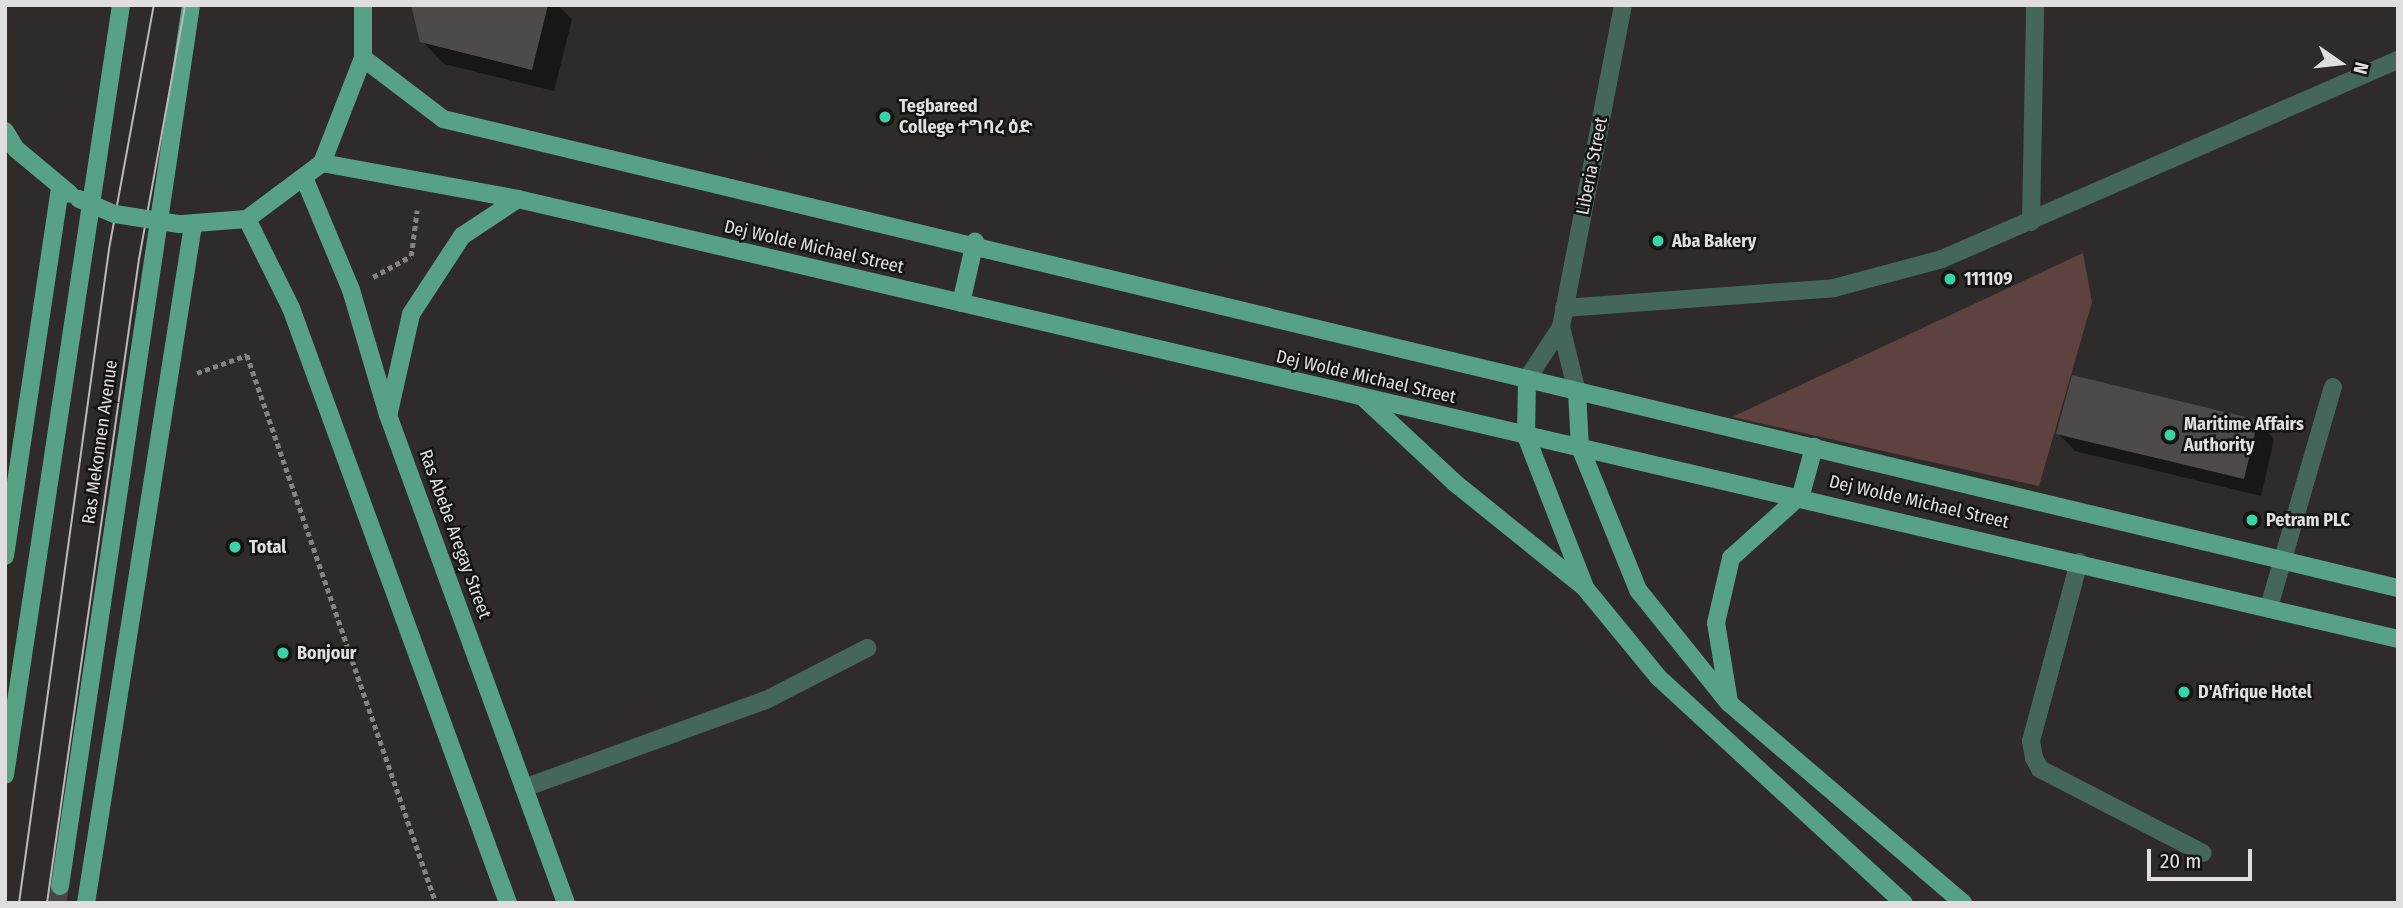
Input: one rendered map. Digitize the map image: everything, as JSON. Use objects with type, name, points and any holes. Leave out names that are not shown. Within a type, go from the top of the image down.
[{"type":"main road","points":[[5,775],[121,5]]},
{"type":"main road","name":"Ras Mekonnen Avenue","points":[[60,886],[191,5]]},
{"type":"main road","points":[[5,131],[60,190],[115,214],[186,224],[247,219],[305,180],[322,163],[363,58],[363,5]]},
{"type":"main road","name":"Dej Wolde Michael Street","points":[[363,58],[443,119],[975,242],[1577,392],[2398,588]]},
{"type":"main road","name":"Dej Wolde Michael Street","points":[[322,163],[518,199],[1526,436],[1801,495],[2398,639]]},
{"type":"main road","name":"Ras Abebe Aregay Street","points":[[305,180],[351,290],[388,415],[566,903]]},
{"type":"main road","points":[[5,556],[60,190]]},
{"type":"main road","points":[[388,415],[411,314],[462,236],[518,199]]},
{"type":"main road","points":[[247,219],[291,308],[508,903]]},
{"type":"main road","points":[[86,903],[186,224]]},
{"type":"main road","points":[[961,303],[975,242]]},
{"type":"main road","points":[[1527,379],[1526,436],[1585,588]]},
{"type":"main road","points":[[1577,392],[1580,447],[1638,590],[1729,703],[1963,903]]},
{"type":"main road","points":[[1364,398],[1455,483],[1585,588],[1658,677],[1904,903]]},
{"type":"main road","points":[[1729,703],[1716,623],[1731,558],[1801,495],[1814,447]]},
{"type":"street","name":"Liberia Street","points":[[1577,392],[1561,327],[1623,5]]},
{"type":"street","points":[[2031,222],[2035,5]]},
{"type":"street","points":[[1564,308],[1834,288],[1942,259],[2398,60]]},
{"type":"street","name":"Liberia Street","points":[[1527,379],[1561,327]]},
{"type":"street","points":[[2269,607],[2333,387]]},
{"type":"street","points":[[2079,562],[2031,741],[2034,758],[2040,769],[2203,853]]},
{"type":"street","points":[[524,788],[766,700],[867,648]]},
{"type":"path","points":[[351,290],[411,256],[417,210]]},
{"type":"path","points":[[190,376],[247,355],[436,903]]},
{"type":"shaded area","points":[[2083,253],[2092,302],[2039,486],[1732,417]]},
{"type":"building","points":[[411,5],[548,5],[532,70],[420,42]]},
{"type":"building","points":[[2072,375],[2258,420],[2244,479],[2056,434]]},
{"type":"tunnel","points":[[57,903],[60,886]]},
{"type":"tram line","points":[[19,903],[109,249],[154,5]]},
{"type":"tram line","points":[[47,903],[139,259],[185,5]]},
{"type":"place","name":"Tegbareed College ተግባረ ዕድ","points":[[885,117]]},
{"type":"place","name":"Aba Bakery","points":[[1658,241]]},
{"type":"place","name":"111109","points":[[1950,279]]},
{"type":"place","name":"Maritime Affairs Authority","points":[[2170,435]]},
{"type":"place","name":"Petram PLC","points":[[2252,520]]},
{"type":"place","name":"Total","points":[[235,547]]},
{"type":"place","name":"Bonjour","points":[[283,653]]},
{"type":"place","name":"D'Afrique Hotel","points":[[2184,692]]}]
